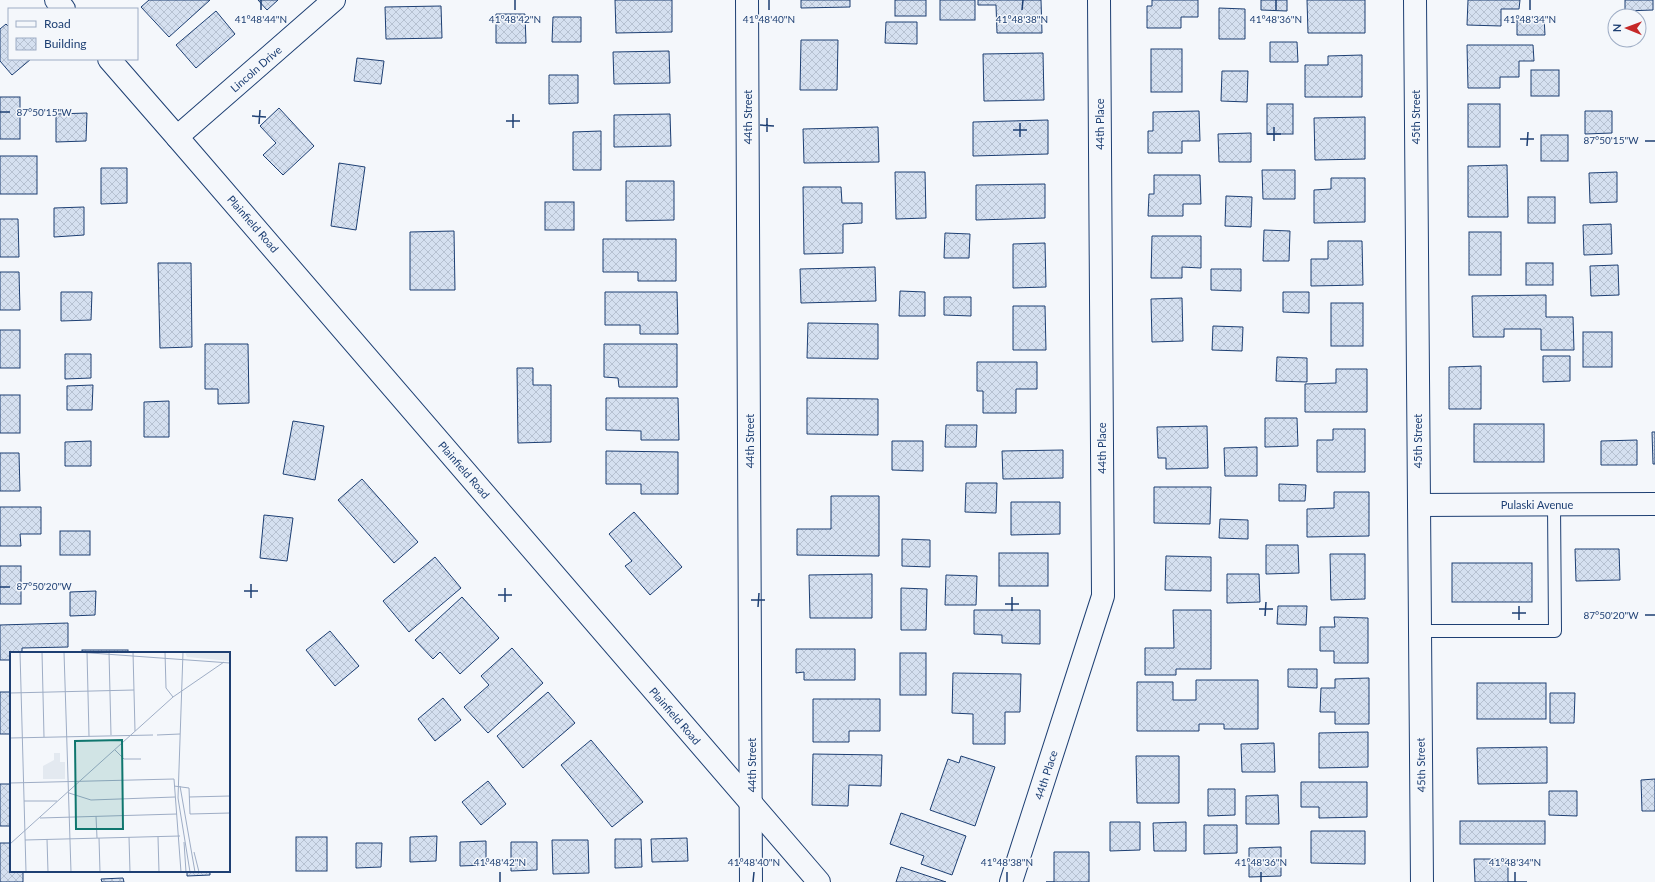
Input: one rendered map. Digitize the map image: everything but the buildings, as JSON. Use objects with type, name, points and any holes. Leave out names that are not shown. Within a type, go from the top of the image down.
[{"type":"street","points":[[56,0],[63,8]]},
{"type":"street","name":"Lincoln Drive","points":[[178,137],[334,0]]},
{"type":"street","name":"44th Street","points":[[748,0],[752,805],[751,882]]},
{"type":"street","name":"44th Place","points":[[1011,882],[1103,596],[1099,0]]},
{"type":"street","name":"45th Street","points":[[1415,0],[1422,882]]},
{"type":"street","name":"Plainfield Road","points":[[109,60],[178,137],[819,882]]},
{"type":"street","name":"Pulaski Avenue","points":[[1419,505],[1655,504]]},
{"type":"lane","points":[[1419,631],[1555,631],[1554,505]]}]
